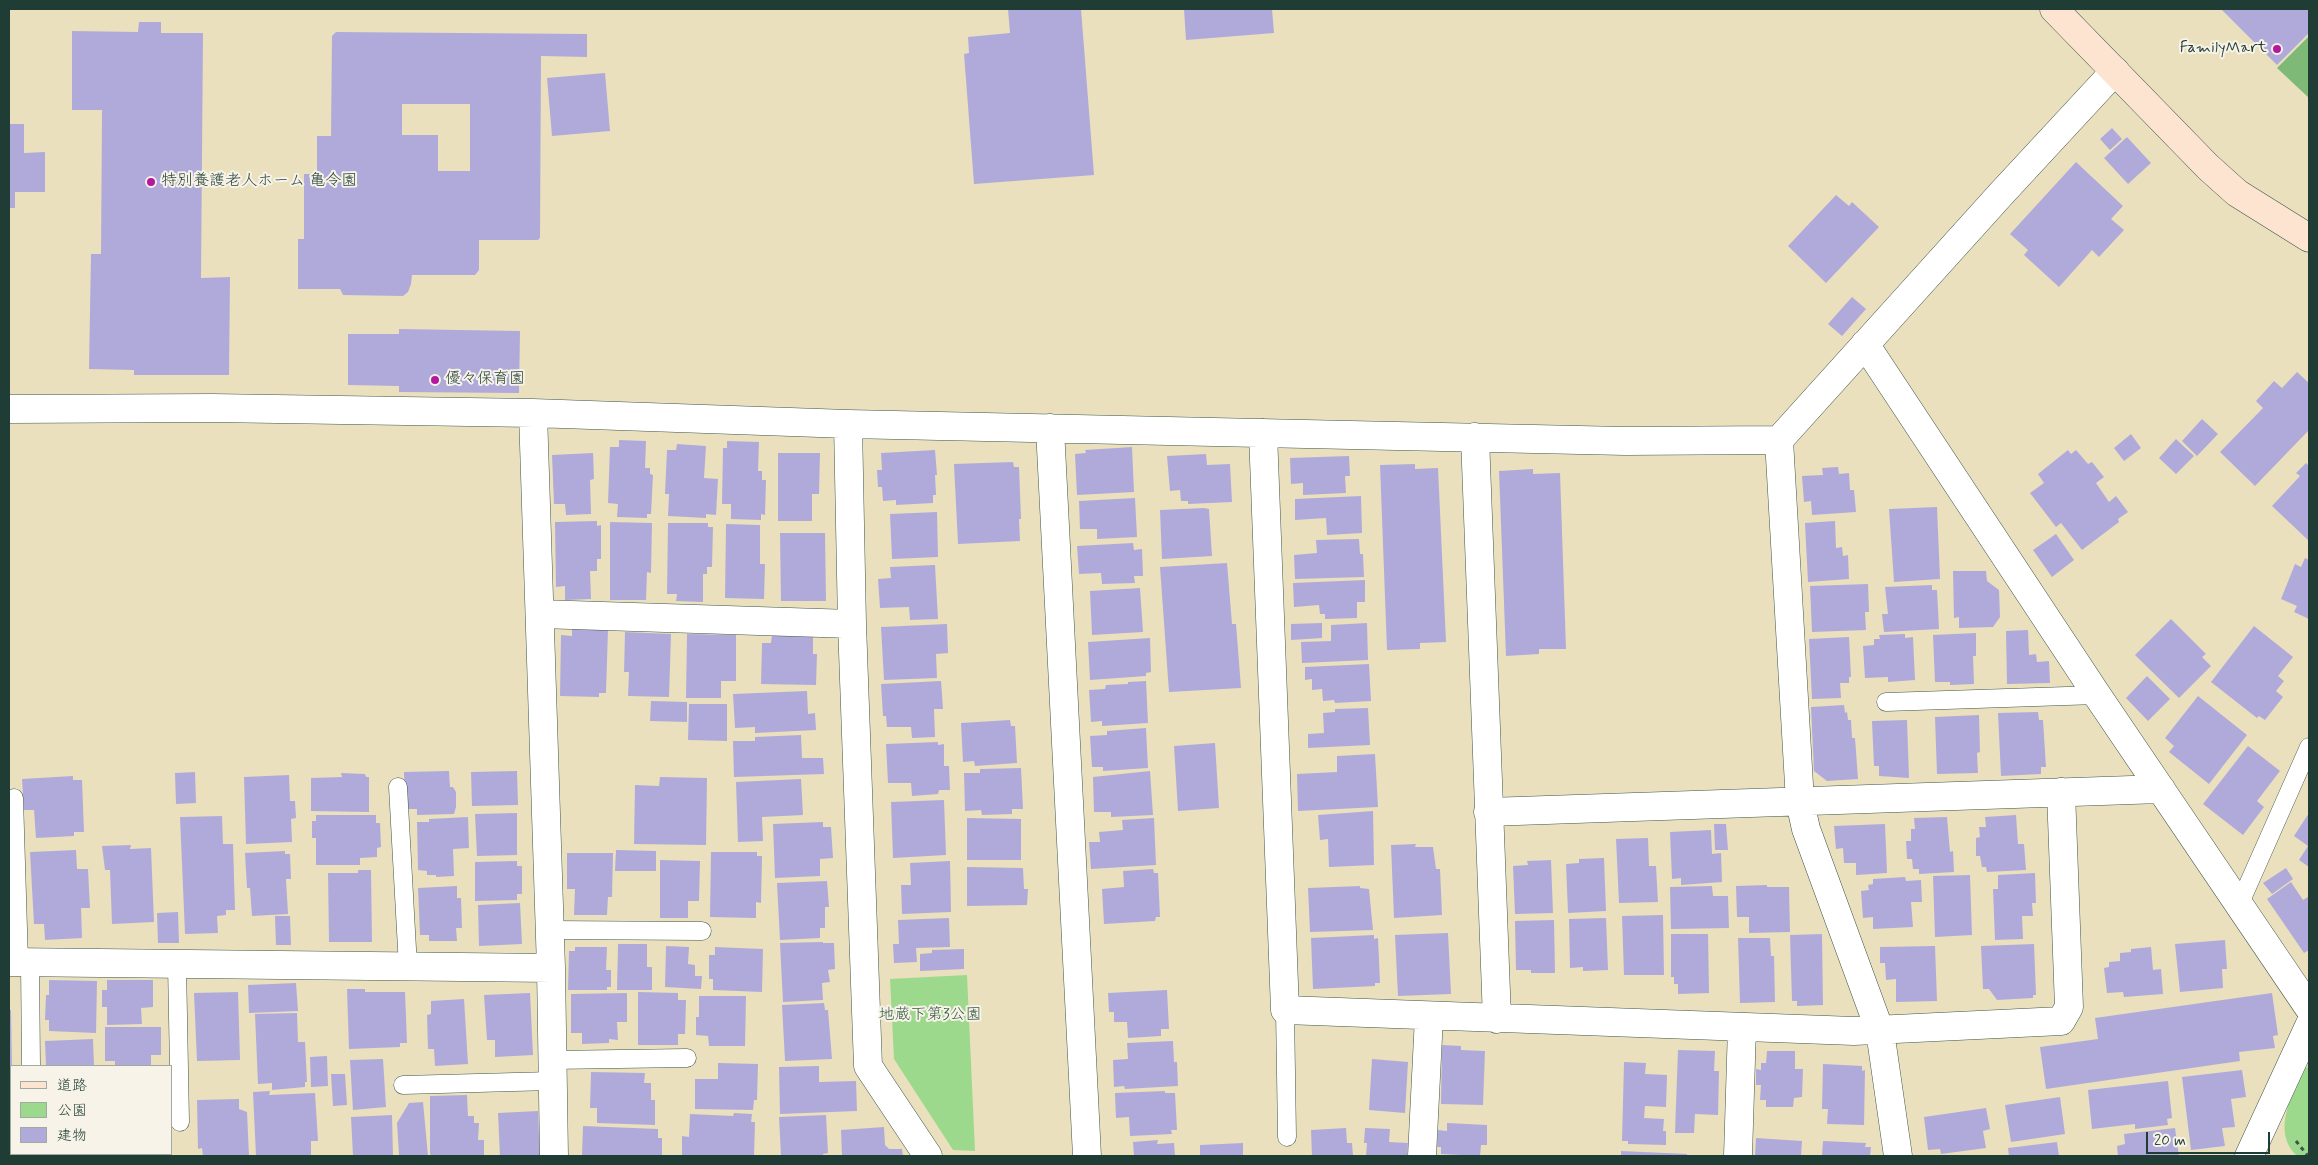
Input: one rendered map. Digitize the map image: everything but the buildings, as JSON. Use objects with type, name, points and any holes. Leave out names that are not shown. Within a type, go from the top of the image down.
[{"type":"street","points":[[2054,9],[2208,167],[2230,186],[2309,238]]},
{"type":"street","points":[[1898,1156],[1880,1031],[1806,829],[1800,802],[1779,440],[2000,194],[2115,71]]},
{"type":"street","points":[[1865,344],[2097,695],[2240,903],[2309,1008]]},
{"type":"street","points":[[9,409],[212,408],[533,412],[848,424],[1625,441],[1779,440]]},
{"type":"street","points":[[533,412],[550,930],[554,1156]]},
{"type":"street","points":[[848,424],[852,624],[868,1066],[928,1156]]},
{"type":"street","points":[[1050,428],[1087,1156]]},
{"type":"street","points":[[1263,433],[1285,1010],[1429,1017],[1880,1031],[2060,1021],[2069,1007],[2061,792]]},
{"type":"street","points":[[1475,437],[1497,1019]]},
{"type":"street","points":[[540,614],[852,624]]},
{"type":"street","points":[[1488,812],[2161,788]]},
{"type":"street","points":[[19,962],[551,968]]},
{"type":"street","points":[[1422,1156],[1429,1017]]},
{"type":"street","points":[[2249,1156],[2309,1026]]},
{"type":"street","points":[[1738,1156],[1742,1027]]},
{"type":"lane","points":[[1886,702],[2097,695]]},
{"type":"lane","points":[[2240,903],[2309,747]]},
{"type":"lane","points":[[398,787],[408,966]]},
{"type":"lane","points":[[14,798],[19,962],[31,1065]]},
{"type":"lane","points":[[550,930],[702,931]]},
{"type":"lane","points":[[177,964],[180,1122]]},
{"type":"lane","points":[[1285,1010],[1287,1137]]},
{"type":"lane","points":[[403,1085],[687,1058]]},
{"type":"green space","points":[[2309,36],[2309,98],[2277,68]]},
{"type":"green space","name":"地蔵下第3公園","points":[[967,975],[975,1151],[953,1150],[894,1059],[890,979]]},
{"type":"green space","points":[[2309,1067],[2309,1156],[2297,1156],[2289,1146],[2285,1136],[2286,1113],[2304,1068]]},
{"type":"place","name":"FamilyMart","points":[[2277,49]]},
{"type":"place","name":"特別養護老人ホーム 亀令園","points":[[151,182]]},
{"type":"place","name":"優々保育園","points":[[435,380]]}]
